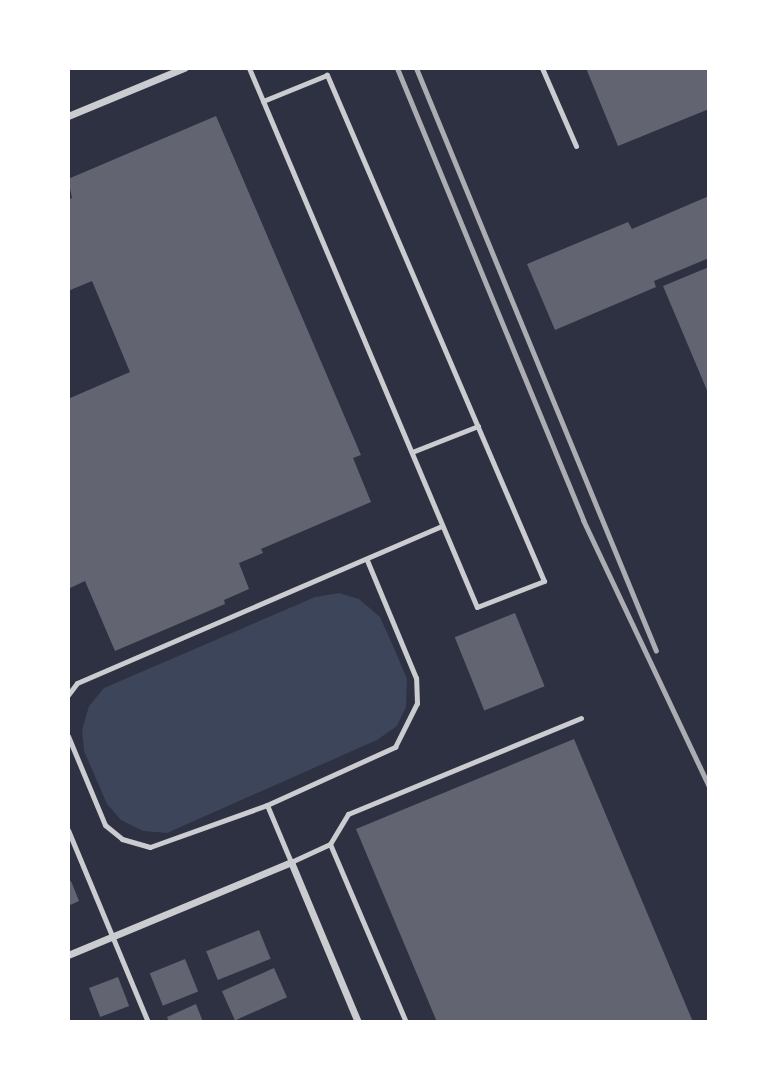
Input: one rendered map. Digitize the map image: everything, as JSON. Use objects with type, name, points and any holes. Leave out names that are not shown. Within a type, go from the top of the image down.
[{"type":"street","points":[[68,116],[184,68]]},
{"type":"street","points":[[68,955],[291,862],[358,1022]]},
{"type":"lane","points":[[249,68],[477,607],[544,582],[327,75],[263,101]]},
{"type":"lane","points":[[542,68],[576,146]]},
{"type":"lane","points":[[412,452],[478,426]]},
{"type":"lane","points":[[68,695],[78,683],[442,526]]},
{"type":"lane","points":[[68,736],[105,825],[122,839],[150,848],[267,805],[395,747],[409,726],[417,703],[416,678],[367,560]]},
{"type":"lane","points":[[267,805],[291,862],[330,844],[348,814],[581,718]]},
{"type":"lane","points":[[68,830],[148,1022]]},
{"type":"lane","points":[[330,844],[406,1022]]},
{"type":"shaded area","points":[[339,593],[359,599],[380,617],[394,648],[407,679],[406,707],[397,726],[377,740],[167,833],[143,831],[121,820],[107,804],[84,751],[82,730],[89,706],[104,688],[315,597]]},
{"type":"building","points":[[586,68],[709,68],[709,109],[618,146]]},
{"type":"building","points":[[216,116],[361,455],[353,458],[371,502],[261,549],[263,553],[239,563],[249,589],[224,600],[225,604],[115,651],[85,581],[68,589],[68,399],[130,372],[92,281],[68,291],[68,200],[72,198],[68,179]]},
{"type":"building","points":[[709,196],[709,258],[654,281],[656,287],[555,330],[527,264],[628,222],[632,229]]},
{"type":"building","points":[[709,267],[709,395],[663,286]]},
{"type":"building","points":[[515,613],[545,686],[484,711],[455,637]]},
{"type":"building","points":[[574,739],[693,1022],[437,1022],[356,829]]},
{"type":"building","points":[[71,881],[79,901],[68,906],[68,882]]},
{"type":"building","points":[[259,930],[271,959],[218,980],[206,951]]},
{"type":"building","points":[[185,959],[198,991],[163,1006],[150,973]]},
{"type":"building","points":[[274,968],[287,997],[235,1020],[222,991]]},
{"type":"building","points":[[118,977],[129,1006],[100,1017],[89,988]]},
{"type":"building","points":[[196,1004],[203,1022],[169,1022],[167,1017]]},
{"type":"railway","points":[[397,68],[583,520],[709,787]]},
{"type":"railway","points":[[416,68],[656,651]]}]
